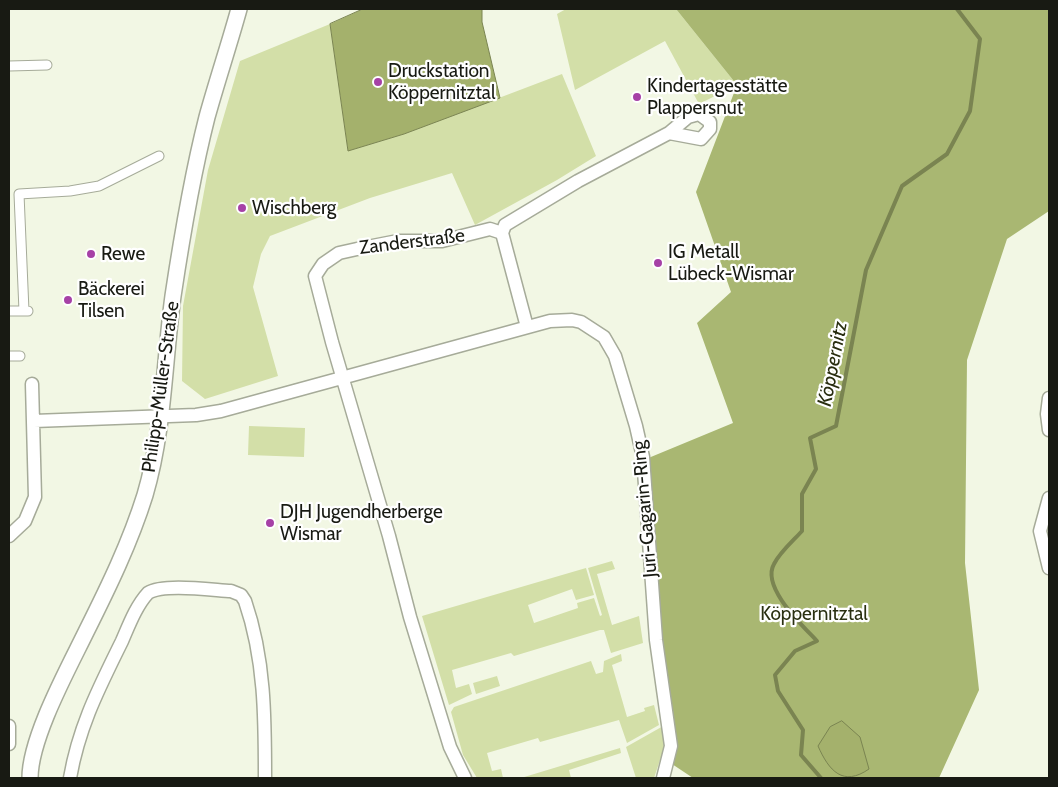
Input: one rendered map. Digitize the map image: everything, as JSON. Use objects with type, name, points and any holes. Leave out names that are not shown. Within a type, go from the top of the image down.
[{"type":"street","name":"Philipp-Müller-Straße","points":[[30,778],[37,745],[63,678],[110,583],[133,530],[149,478],[159,416],[168,334],[196,164],[207,116],[238,9]]},
{"type":"street","points":[[9,66],[47,65]]},
{"type":"street","points":[[527,327],[502,233],[505,225],[512,218],[668,133]]},
{"type":"street","points":[[9,312],[26,311],[20,194],[70,192],[99,186],[159,156]]},
{"type":"street","name":"Zanderstraße","points":[[343,377],[317,289],[315,276],[323,264],[339,254],[398,241],[442,241],[490,229],[502,233]]},
{"type":"street","name":"Juri-Gagarin-Ring","points":[[34,421],[196,415],[221,411],[550,321],[572,320],[597,331],[610,346],[629,400],[643,457],[656,640],[670,724],[671,746],[663,778]]},
{"type":"street","points":[[9,356],[20,356]]},
{"type":"street","points":[[343,377],[415,634],[450,747],[465,778]]},
{"type":"street","points":[[9,536],[24,521],[35,498],[32,384]]},
{"type":"street","points":[[1049,398],[1047,414],[1049,430]]},
{"type":"street","points":[[1049,498],[1040,531],[1049,568]]},
{"type":"street","points":[[70,778],[74,755],[88,711],[129,625],[148,593],[152,590],[168,589],[231,591],[240,595],[245,601],[260,660],[263,689],[265,778]]},
{"type":"street","points":[[9,726],[9,744]]},
{"type":"shaded area","points":[[363,9],[482,9],[482,22],[500,98],[404,134],[348,151],[330,24]]},
{"type":"shaded area","points":[[566,9],[676,9],[737,85],[699,104],[665,41],[575,90],[557,14]]},
{"type":"shaded area","points":[[330,24],[348,151],[404,134],[562,74],[596,156],[557,180],[475,225],[452,173],[370,198],[270,236],[261,254],[253,287],[278,376],[205,399],[182,381],[183,306],[208,170],[240,61]]},
{"type":"shaded area","points":[[249,426],[305,428],[304,457],[248,455]]},
{"type":"shaded area","points":[[612,561],[615,569],[597,574],[612,625],[639,616],[643,643],[611,653],[604,630],[600,630],[514,656],[511,653],[452,670],[456,688],[469,684],[472,694],[449,705],[422,616],[586,568],[594,595],[576,600],[572,589],[528,605],[534,623],[578,608],[577,603],[594,598],[600,616],[602,615],[588,568]]},
{"type":"shaded area","points":[[621,654],[622,661],[612,665],[627,717],[645,711],[644,708],[654,705],[659,725],[627,743],[619,720],[540,742],[538,738],[487,753],[492,771],[501,769],[503,778],[477,778],[463,755],[451,712],[454,707],[591,661],[596,674],[603,672],[604,661]]},
{"type":"shaded area","points":[[497,676],[500,686],[476,694],[473,683]]},
{"type":"shaded area","points":[[842,721],[860,737],[869,769],[852,777],[838,774],[832,769],[818,746],[830,727]]},
{"type":"shaded area","points":[[665,725],[664,748],[654,778],[636,778],[626,747]]},
{"type":"shaded area","points":[[620,748],[621,753],[569,770],[571,778],[521,778]]},
{"type":"green space","name":"Köppernitztal","points":[[676,9],[1049,9],[1049,211],[1007,239],[967,360],[965,563],[979,690],[939,778],[693,778],[669,762],[646,459],[733,423],[697,323],[731,292],[696,192],[737,85]]},
{"type":"waterway","name":"Köppernitz","points":[[821,778],[801,755],[803,730],[778,691],[775,675],[795,651],[817,641],[785,605],[773,583],[772,573],[774,564],[780,555],[802,531],[802,494],[816,469],[810,438],[836,426],[866,270],[902,186],[947,154],[970,111],[980,39],[957,9]]},
{"type":"place","name":"Druckstation Köppernitztal","points":[[378,82]]},
{"type":"place","name":"Kindertagesstätte Plappersnut","points":[[637,97]]},
{"type":"place","name":"Wischberg","points":[[242,208]]},
{"type":"place","name":"Rewe","points":[[91,254]]},
{"type":"place","name":"IG Metall Lübeck-Wismar","points":[[658,263]]},
{"type":"place","name":"Bäckerei Tilsen","points":[[68,300]]},
{"type":"place","name":"DJH Jugendherberge Wismar","points":[[270,523]]}]
